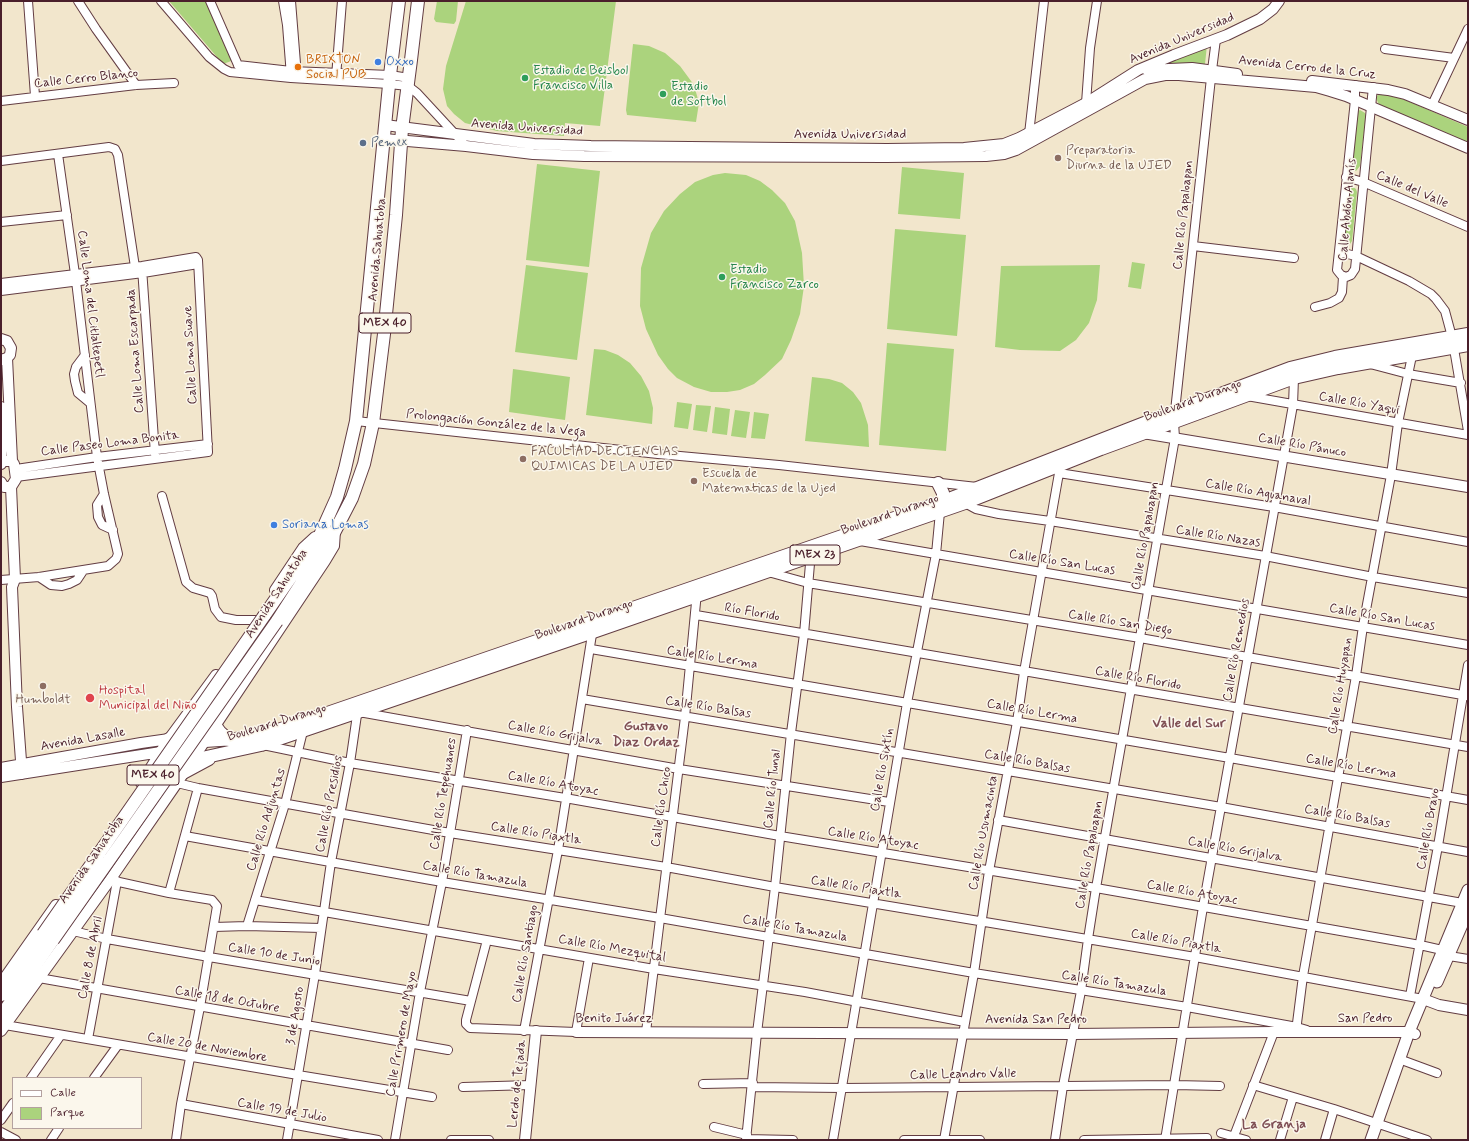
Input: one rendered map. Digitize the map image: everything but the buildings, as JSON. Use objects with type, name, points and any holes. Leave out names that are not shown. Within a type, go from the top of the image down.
[{"type":"main road","name":"Avenida Sahuatoba","points":[[2,1024],[48,937],[260,618],[320,535],[337,497],[356,421],[399,1]]},
{"type":"main road","name":"Avenida Sahuatoba","points":[[1,995],[48,937],[279,624],[352,498],[362,471],[373,423],[396,215],[402,134],[418,1]]},
{"type":"main road","name":"Boulevard Durango","points":[[161,752],[192,759],[212,757],[261,745],[304,725],[358,706],[811,552],[859,541],[986,490],[1144,434],[1174,417],[1335,357],[1414,349],[1453,342],[1468,334]]},
{"type":"main road","name":"Boulevard Durango","points":[[1453,342],[1468,345]]},
{"type":"main road","name":"Boulevard Durango","points":[[1056,466],[1132,428],[1246,396],[1292,373],[1366,363],[1414,349]]},
{"type":"main road","points":[[938,483],[943,493],[941,507]]},
{"type":"main road","name":"Boulevard Durango","points":[[697,591],[768,572],[842,537],[941,507],[965,503],[986,490]]},
{"type":"main road","points":[[217,722],[220,732],[229,740]]},
{"type":"main road","name":"Boulevard Durango","points":[[169,740],[229,740],[304,725]]},
{"type":"main road","points":[[180,778],[212,757]]},
{"type":"main road","points":[[1446,953],[1464,928],[1468,890]]},
{"type":"main road","points":[[1371,1140],[1380,1124],[1412,1033],[1466,906]]},
{"type":"main road","points":[[1378,1140],[1380,1124]]},
{"type":"street","points":[[28,1],[35,96]]},
{"type":"street","points":[[78,1],[136,85]]},
{"type":"street","points":[[161,1],[209,57],[224,69],[294,75],[390,79],[408,82],[466,146]]},
{"type":"street","points":[[210,1],[236,69]]},
{"type":"street","points":[[283,1],[294,75]]},
{"type":"street","points":[[292,1],[294,75]]},
{"type":"street","points":[[336,76],[342,1]]},
{"type":"street","points":[[1028,134],[1044,1]]},
{"type":"street","points":[[1086,103],[1090,48],[1097,1]]},
{"type":"street","name":"Avenida Universidad","points":[[701,151],[964,148],[1004,144],[1028,134],[1086,103],[1138,70],[1174,54],[1216,39],[1260,19],[1279,1]]},
{"type":"street","points":[[1432,105],[1468,29]]},
{"type":"street","name":"Calle Río Papaloapan","points":[[1055,1140],[1063,1086],[1081,991],[1096,888],[1106,839],[1122,739],[1176,438],[1174,417],[1216,39]]},
{"type":"street","points":[[1385,49],[1454,58]]},
{"type":"street","name":"Avenida Cerro de la Cruz","points":[[1138,70],[1192,68],[1211,74],[1316,87],[1341,94],[1371,106],[1468,148]]},
{"type":"street","name":"Avenida Cerro de la Cruz","points":[[1145,78],[1179,75],[1233,74],[1373,87],[1394,91],[1468,120]]},
{"type":"street","name":"Avenida Universidad","points":[[385,126],[402,134],[466,146],[533,149],[591,146],[886,157],[986,156],[1004,154],[1016,150],[1145,78]]},
{"type":"street","name":"Calle Cerro Blanco","points":[[1,100],[136,85],[174,83]]},
{"type":"street","name":"Calle Abdón Alanís","points":[[1355,85],[1337,270],[1343,277],[1353,274],[1355,269],[1373,87]]},
{"type":"street","name":"Avenida Universidad","points":[[384,139],[402,134],[456,135],[533,149]]},
{"type":"street","name":"Calle Loma Escarpada","points":[[58,154],[109,147],[115,149],[118,155],[140,269],[156,458]]},
{"type":"street","points":[[1,161],[58,154]]},
{"type":"street","name":"Calle Loma del Citlaltepetl","points":[[58,154],[97,456],[104,494],[117,547],[116,559],[108,566],[83,571]]},
{"type":"street","name":"Calle del Valle","points":[[1346,177],[1363,182],[1468,227]]},
{"type":"street","points":[[1,222],[67,215]]},
{"type":"street","points":[[1193,246],[1294,258]]},
{"type":"street","points":[[1339,252],[1356,256],[1409,281],[1431,294],[1445,311],[1453,342],[1468,431]]},
{"type":"street","name":"Calle Loma Suave","points":[[140,269],[197,261],[208,448]]},
{"type":"street","points":[[1,290],[140,269]]},
{"type":"street","points":[[1315,307],[1330,303],[1338,298],[1342,292],[1343,277]]},
{"type":"street","points":[[1,283],[75,278]]},
{"type":"street","points":[[1,339],[7,341],[11,348],[10,355],[4,359],[4,411],[2,438],[9,466],[6,485],[10,535],[9,581],[22,769]]},
{"type":"street","name":"Calle Río Huyapan","points":[[1296,1029],[1303,976],[1356,676],[1363,626],[1391,475],[1398,423],[1414,349]]},
{"type":"street","points":[[85,355],[76,367],[74,374],[78,393],[90,403]]},
{"type":"street","points":[[1366,363],[1408,374],[1460,383]]},
{"type":"street","name":"Calle Río Remedios","points":[[1165,1139],[1203,907],[1293,405],[1292,373]]},
{"type":"street","name":"Calle Río Yaqui","points":[[1246,396],[1468,435]]},
{"type":"street","name":"Prolongación González de la Vega","points":[[356,421],[658,454],[779,465],[986,490]]},
{"type":"street","name":"Calle Río Pánuco","points":[[1132,428],[1144,434],[1176,438],[1468,487]]},
{"type":"street","name":"Calle Paseo Loma Bonita","points":[[9,466],[155,450],[208,448]]},
{"type":"street","name":"Calle Paseo Loma Bonita","points":[[9,466],[99,466],[156,458],[208,448]]},
{"type":"street","name":"Calle Río Aguanaval","points":[[1056,466],[1167,490],[1274,507],[1468,542]]},
{"type":"street","name":"Calle Río Usumacinta","points":[[944,1140],[974,973],[989,871],[1050,521],[1056,466]]},
{"type":"street","points":[[2,1024],[39,978],[81,920],[114,880],[279,624],[278,622],[269,619],[260,618],[236,620],[221,617],[215,609],[210,593],[193,588],[186,582],[162,496]]},
{"type":"street","name":"Calle Río Nazas","points":[[965,503],[976,509],[987,512],[1265,556],[1373,577],[1468,593]]},
{"type":"street","name":"Calle Río Sixtín","points":[[833,1140],[874,903],[898,752],[936,554],[941,507]]},
{"type":"street","name":"Calle Río San Lucas","points":[[842,537],[1468,645]]},
{"type":"street","name":"Calle Río Tunal","points":[[746,1138],[791,733],[804,634],[811,552]]},
{"type":"street","points":[[9,581],[83,571]]},
{"type":"street","points":[[39,577],[51,585],[62,586],[77,580],[83,571]]},
{"type":"street","name":"Calle Río San Diego","points":[[768,572],[808,583],[1032,622],[1140,638],[1247,658],[1466,695]]},
{"type":"street","name":"Calle Río Chico","points":[[646,1032],[691,667],[697,591]]},
{"type":"street","name":"Río Florido","points":[[696,615],[804,634]]},
{"type":"street","points":[[1,983],[115,822],[169,740],[260,618]]},
{"type":"street","name":"Calle Río Santiago","points":[[524,1031],[558,850],[565,798],[591,649],[593,627]]},
{"type":"street","name":"Calle Río Florido","points":[[804,634],[854,641],[1024,672],[1468,747]]},
{"type":"street","name":"Calle Río Lerma","points":[[591,649],[1122,739],[1468,800]]},
{"type":"street","name":"Calle Río Bravo","points":[[1410,996],[1447,796],[1454,745],[1466,695],[1468,665]]},
{"type":"street","points":[[200,698],[202,708],[206,714],[217,722]]},
{"type":"street","name":"Calle Río Balsas","points":[[582,699],[685,717],[791,733],[1114,790],[1221,807],[1468,852]]},
{"type":"street","name":"Calle Río Grijalva","points":[[358,706],[466,730],[573,750],[890,802]]},
{"type":"street","name":"Calle Río Presidios","points":[[324,911],[331,862],[350,763],[358,706]]},
{"type":"street","name":"Calle Río Adjuntas","points":[[248,926],[285,804],[299,753],[304,725]]},
{"type":"street","name":"Calle Río Tepehuanes","points":[[432,931],[442,882],[466,730]]},
{"type":"street","name":"Avenida Lasalle","points":[[1,778],[22,769],[78,754],[169,740]]},
{"type":"street","name":"Calle Río Atoyac","points":[[261,745],[350,763],[1096,888],[1420,945],[1468,959]]},
{"type":"street","name":"Avenida Lasalle","points":[[1,768],[22,769],[80,765],[161,752]]},
{"type":"street","points":[[78,754],[80,765]]},
{"type":"street","points":[[148,772],[158,770],[180,778]]},
{"type":"street","name":"Calle Río Piaxtla","points":[[180,778],[198,788],[285,804],[450,833],[666,867],[775,887],[1195,957],[1426,1000]]},
{"type":"street","points":[[169,893],[198,788]]},
{"type":"street","name":"Calle Río Grijalva","points":[[998,820],[1429,896],[1466,906]]},
{"type":"street","name":"Calle Río Tamazula","points":[[185,836],[442,882],[865,953],[974,973],[1187,1007],[1296,1029]]},
{"type":"street","points":[[114,880],[169,893],[212,900],[217,906],[191,1057],[181,1104],[176,1140]]},
{"type":"street","name":"Calle 8 de Abril","points":[[88,1039],[107,939],[114,880]]},
{"type":"street","name":"Calle Río Mezquital","points":[[255,900],[654,969],[856,1001],[965,1022]]},
{"type":"street","points":[[57,905],[68,905],[77,913],[81,920]]},
{"type":"street","name":"3 de Agosto","points":[[287,1140],[324,911]]},
{"type":"street","points":[[214,927],[248,926],[321,928]]},
{"type":"street","name":"Calle 10 de Junio","points":[[73,931],[107,939],[209,957],[471,1001]]},
{"type":"street","name":"Calle Primero de Mayo","points":[[395,1140],[432,931]]},
{"type":"street","points":[[471,1001],[488,940]]},
{"type":"street","points":[[576,1032],[589,958]]},
{"type":"street","name":"Calle 18 de Octubre","points":[[39,978],[448,1050]]},
{"type":"street","points":[[1426,1000],[1439,1005],[1468,1010]]},
{"type":"street","name":"Benito Juárez","points":[[471,1001],[466,1020],[466,1024],[470,1028],[536,1032],[757,1033]]},
{"type":"street","name":"Calle 20 de Noviembre","points":[[2,1024],[432,1097]]},
{"type":"street","name":"Avenida San Pedro","points":[[757,1033],[1073,1034],[1274,1032],[1296,1029],[1316,1032]]},
{"type":"street","name":"Lerdo de Tejada","points":[[525,1140],[536,1032]]},
{"type":"street","points":[[1234,1136],[1274,1032]]},
{"type":"street","name":"San Pedro","points":[[1316,1032],[1412,1033]]},
{"type":"street","points":[[32,1077],[61,1035]]},
{"type":"street","points":[[95,1077],[118,1044]]},
{"type":"street","points":[[1402,1060],[1437,1073]]},
{"type":"street","name":"Calle Leandro Valle","points":[[702,1084],[843,1088],[1175,1085],[1220,1086]]},
{"type":"street","points":[[463,1087],[531,1085]]},
{"type":"street","points":[[1253,1085],[1334,1109],[1426,1140]]},
{"type":"street","points":[[1280,1140],[1293,1097]]},
{"type":"street","points":[[1,1120],[12,1104]]},
{"type":"street","name":"Calle 19 de Julio","points":[[181,1104],[378,1140]]},
{"type":"street","points":[[1325,1140],[1334,1109]]},
{"type":"street","points":[[714,1127],[746,1138],[793,1140]]},
{"type":"street","points":[[51,1140],[58,1129]]},
{"type":"street","points":[[1,1132],[16,1140]]},
{"type":"street","points":[[1221,1133],[1246,1140]]},
{"type":"street","points":[[1084,1140],[1207,1138]]},
{"type":"street","points":[[451,1140],[489,1140]]},
{"type":"street","points":[[904,1140],[980,1140]]},
{"type":"green space","points":[[169,1],[206,1],[234,60],[223,64]]},
{"type":"green space","points":[[437,1],[458,1],[456,21],[454,24],[436,22],[434,19]]},
{"type":"green space","name":"Estadio de Beisbol Francisco Villa","points":[[466,1],[616,1],[600,126],[565,123],[564,136],[497,131],[465,123],[454,114],[447,106],[443,89],[446,66]]},
{"type":"green space","points":[[633,44],[649,46],[665,53],[680,66],[694,85],[699,103],[696,122],[627,115],[626,110]]},
{"type":"green space","points":[[1207,45],[1205,64],[1165,63]]},
{"type":"green space","points":[[1379,93],[1389,93],[1468,127],[1468,145],[1380,107],[1376,98]]},
{"type":"green space","points":[[1360,110],[1366,115],[1360,166],[1356,171],[1353,171],[1350,169],[1358,111]]},
{"type":"green space","points":[[537,164],[600,171],[589,267],[526,260]]},
{"type":"green space","points":[[902,167],[964,173],[960,219],[898,214]]},
{"type":"green space","name":"Estadio Francisco Zarco","points":[[725,173],[746,175],[760,181],[785,203],[795,221],[802,253],[804,286],[800,314],[791,340],[782,359],[754,384],[740,390],[711,392],[694,387],[677,378],[668,369],[658,355],[646,329],[640,306],[641,268],[651,233],[664,211],[680,194],[695,182],[713,175]]},
{"type":"green space","points":[[1353,187],[1357,192],[1352,241],[1348,245],[1343,242],[1347,191]]},
{"type":"green space","points":[[895,229],[966,235],[957,336],[887,329]]},
{"type":"green space","points":[[1132,262],[1145,264],[1141,289],[1128,287]]},
{"type":"green space","points":[[526,265],[588,273],[577,360],[515,352]]},
{"type":"green space","points":[[1100,265],[1097,300],[1089,323],[1076,340],[1060,351],[1020,350],[995,347],[1001,266]]},
{"type":"green space","points":[[887,343],[954,349],[946,451],[879,445]]},
{"type":"green space","points":[[594,349],[605,350],[618,355],[630,363],[641,376],[649,391],[653,408],[652,424],[586,415]]},
{"type":"green space","points":[[513,369],[570,377],[565,420],[509,412]]},
{"type":"green space","points":[[812,377],[829,379],[842,383],[853,392],[861,403],[868,425],[869,447],[805,441]]},
{"type":"green space","points":[[677,402],[692,404],[688,429],[674,427]]},
{"type":"green space","points":[[696,405],[711,406],[707,432],[693,430]]},
{"type":"green space","points":[[715,407],[730,409],[727,435],[712,433]]},
{"type":"green space","points":[[735,410],[750,412],[746,438],[731,436]]},
{"type":"green space","points":[[754,412],[769,414],[765,439],[751,438]]},
{"type":"place","name":"Oxxo","points":[[378,62]]},
{"type":"place","name":"BRIXTON Social PUB","points":[[298,67]]},
{"type":"place","name":"Estadio de Beisbol Francisco Villa","points":[[525,78]]},
{"type":"place","name":"Estadio de Softbol","points":[[663,94]]},
{"type":"place","name":"Pemex","points":[[363,143]]},
{"type":"place","name":"Preparatoria Diurna de la UJED","points":[[1058,158]]},
{"type":"place","name":"Estadio Francisco Zarco","points":[[722,277]]},
{"type":"place","name":"FACULTAD DE CIENCIAS QUIMICAS DE LA UJED","points":[[523,459]]},
{"type":"place","name":"Escuela de Matematicas de la Ujed","points":[[694,481]]},
{"type":"place","name":"Soriana Lomas","points":[[274,525]]},
{"type":"place","name":"Humboldt","points":[[43,686]]},
{"type":"place","name":"Hospital Municipal del Niño","points":[[90,698]]},
{"type":"district","name":"Valle del Sur","points":[[1189,724]]},
{"type":"district","name":"Gustavo Diaz Ordaz","points":[[646,736]]},
{"type":"district","name":"La Granja","points":[[1274,1125]]}]
